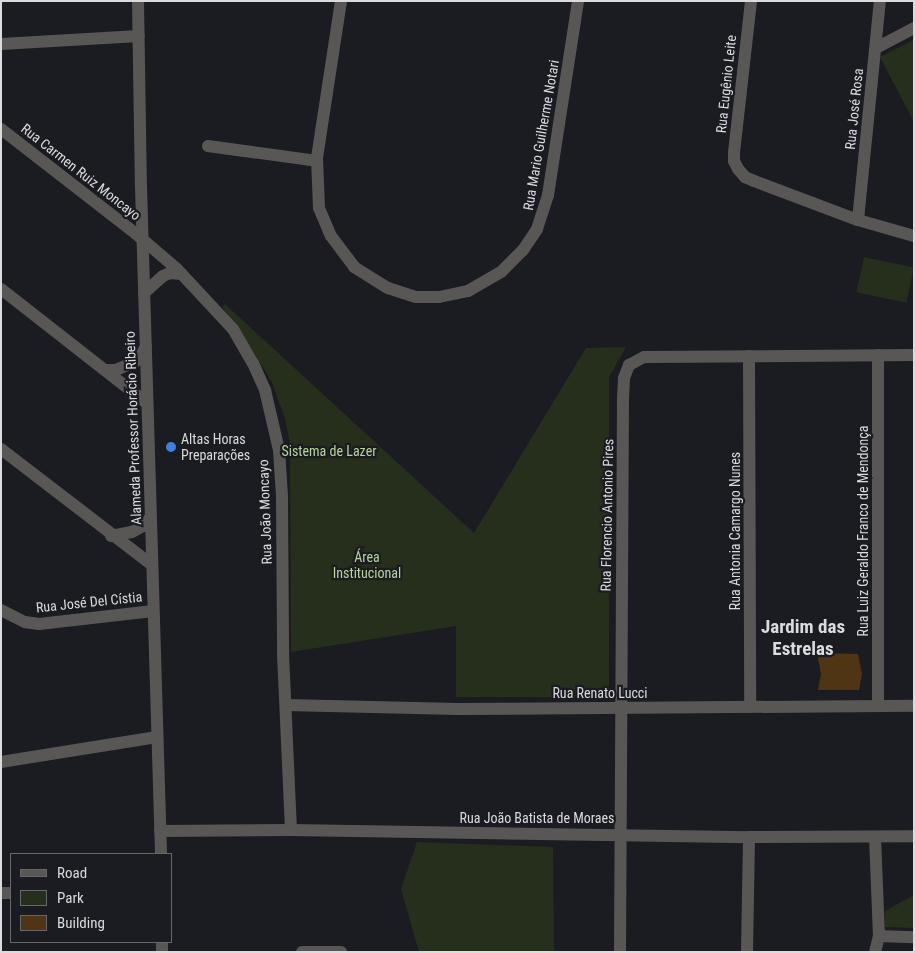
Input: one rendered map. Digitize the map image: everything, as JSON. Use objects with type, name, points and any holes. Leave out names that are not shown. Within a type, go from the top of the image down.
[{"type":"street","name":"Alameda Professor Horácio Ribeiro","points":[[138,1],[142,240],[161,853]]},
{"type":"street","name":"Rua Mario Guilherme Notari","points":[[340,1],[317,161],[316,184],[319,208],[331,236],[354,267],[388,288],[416,297],[439,297],[468,290],[502,272],[523,250],[537,229],[544,215],[578,1]]},
{"type":"street","name":"Rua Eugênio Leite","points":[[750,1],[734,161],[745,177],[858,220]]},
{"type":"street","name":"Rua José Rosa","points":[[858,220],[880,1]]},
{"type":"street","points":[[876,48],[914,28]]},
{"type":"street","points":[[1,44],[139,36]]},
{"type":"street","name":"Rua Carmen Ruiz Moncayo","points":[[1,129],[142,240]]},
{"type":"street","points":[[208,146],[317,161]]},
{"type":"street","points":[[858,220],[914,236]]},
{"type":"street","name":"Rua João Moncayo","points":[[142,240],[182,274],[232,329],[253,363],[265,390],[279,450],[282,497],[282,654],[291,830]]},
{"type":"street","points":[[144,293],[163,276],[170,273],[182,274]]},
{"type":"street","points":[[1,289],[147,403]]},
{"type":"street","points":[[106,370],[117,369],[136,361],[146,346]]},
{"type":"street","name":"Rua Luiz Geraldo Franco de Mendonça","points":[[878,355],[878,706]]},
{"type":"street","name":"Rua Florencio Antonio Pires","points":[[620,952],[619,834],[624,378],[629,365],[644,357],[914,355]]},
{"type":"street","name":"Rua Antonia Camargo Nunes","points":[[749,356],[750,707]]},
{"type":"street","points":[[1,449],[111,536],[152,565]]},
{"type":"street","points":[[111,536],[132,532],[150,518]]},
{"type":"street","name":"Rua José Del Cístia","points":[[1,610],[25,622],[39,624],[153,611]]},
{"type":"street","name":"Rua Renato Lucci","points":[[286,704],[458,709],[914,706]]},
{"type":"street","points":[[1,762],[157,737]]},
{"type":"street","name":"Rua João Batista de Moraes","points":[[160,831],[291,830],[749,837],[914,836]]},
{"type":"street","points":[[747,952],[749,837]]},
{"type":"street","points":[[875,837],[879,936],[876,952]]},
{"type":"street","points":[[879,936],[914,937]]},
{"type":"street","points":[[302,952],[341,952]]},
{"type":"green space","points":[[914,40],[914,122],[880,57]]},
{"type":"green space","points":[[864,257],[914,268],[906,303],[857,292]]},
{"type":"green space","points":[[225,304],[474,533],[586,348],[626,347],[609,377],[609,688],[604,695],[593,697],[456,697],[456,626],[291,652],[290,443],[285,419],[272,382],[242,333],[222,307]]},
{"type":"green space","points":[[417,842],[553,847],[554,952],[419,952],[401,889]]},
{"type":"green space","points":[[914,895],[914,928],[885,927],[885,911]]},
{"type":"building","points":[[817,653],[858,654],[862,674],[859,690],[818,690],[821,674]]},
{"type":"place","name":"Altas Horas Preparações","points":[[171,447]]},
{"type":"district","name":"Jardim das Estrelas","points":[[803,638]]},
{"type":"park label","name":"Sistema de Lazer","points":[[329,451]]},
{"type":"park label","name":"Área Institucional","points":[[367,566]]}]
